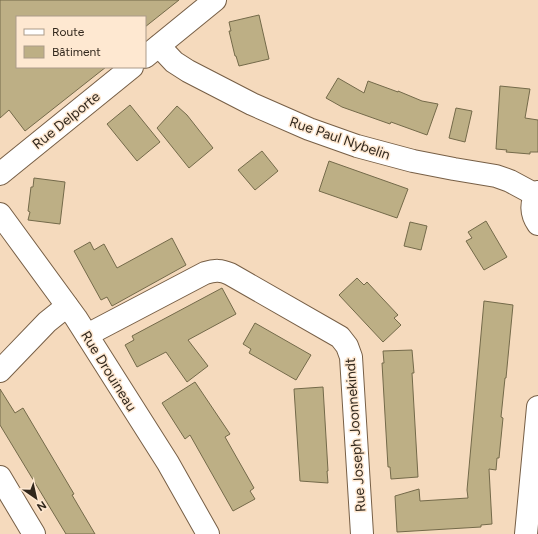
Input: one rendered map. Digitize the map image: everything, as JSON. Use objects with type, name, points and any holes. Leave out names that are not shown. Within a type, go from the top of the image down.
[{"type":"street","points":[[152,51],[216,0]]},
{"type":"street","name":"Rue Paul Nybelin","points":[[152,51],[252,104],[357,146],[413,161],[496,176],[537,194]]},
{"type":"street","name":"Rue Delporte","points":[[0,174],[131,68]]},
{"type":"street","points":[[537,194],[532,211],[538,224]]},
{"type":"street","name":"Rue Drouineau","points":[[0,214],[87,335],[168,464],[208,534]]},
{"type":"street","name":"Rue Joseph Joonnekindt","points":[[87,335],[205,273],[218,270],[230,274],[340,337],[347,346],[351,357],[362,534]]},
{"type":"street","points":[[0,371],[47,322],[67,306]]},
{"type":"street","points":[[526,534],[537,437],[538,407]]},
{"type":"street","points":[[0,477],[34,534]]},
{"type":"building","points":[[0,0],[179,0],[146,26],[146,16],[16,16],[16,68],[105,68],[25,131],[9,110],[0,118]]},
{"type":"building","points":[[259,15],[269,59],[239,66],[229,31],[231,31],[229,22]]},
{"type":"building","points":[[338,78],[364,93],[368,81],[422,101],[438,104],[427,135],[342,107],[326,98]]},
{"type":"building","points":[[500,86],[530,89],[525,118],[538,120],[538,152],[530,152],[530,154],[506,152],[507,150],[496,149]]},
{"type":"building","points":[[130,105],[160,142],[137,161],[107,124]]},
{"type":"building","points":[[177,106],[187,115],[213,148],[189,168],[157,128]]},
{"type":"building","points":[[456,108],[472,111],[465,142],[449,138]]},
{"type":"building","points":[[262,151],[278,171],[255,190],[238,170]]},
{"type":"building","points":[[329,161],[408,189],[397,218],[319,191]]},
{"type":"building","points":[[34,178],[65,182],[60,224],[28,220],[30,212],[28,211],[31,187],[33,187]]},
{"type":"building","points":[[486,221],[507,257],[484,270],[466,241],[472,238],[468,232]]},
{"type":"building","points":[[410,222],[427,226],[421,250],[404,246]]},
{"type":"building","points":[[172,238],[186,265],[112,306],[107,297],[101,300],[74,251],[90,242],[94,250],[104,244],[117,268]]},
{"type":"building","points":[[357,278],[364,285],[367,282],[398,315],[394,318],[401,325],[383,342],[339,295]]},
{"type":"building","points":[[222,288],[236,314],[188,340],[208,366],[187,382],[166,352],[137,367],[125,345],[134,340],[132,336]]},
{"type":"building","points":[[484,301],[513,305],[501,417],[503,418],[499,458],[497,458],[496,470],[489,469],[492,524],[481,525],[481,527],[397,532],[395,496],[419,489],[420,501],[468,498],[467,490]]},
{"type":"building","points":[[255,323],[311,355],[296,380],[249,353],[251,349],[243,344]]},
{"type":"building","points":[[412,350],[418,477],[391,479],[390,467],[388,467],[382,363],[384,363],[383,351]]},
{"type":"building","points":[[195,382],[230,434],[225,437],[254,488],[250,491],[255,499],[233,511],[190,435],[185,439],[162,403]]},
{"type":"building","points":[[323,387],[328,483],[300,481],[294,389]]},
{"type":"building","points":[[0,389],[15,413],[23,408],[74,494],[72,495],[95,534],[66,534],[0,425]]}]
